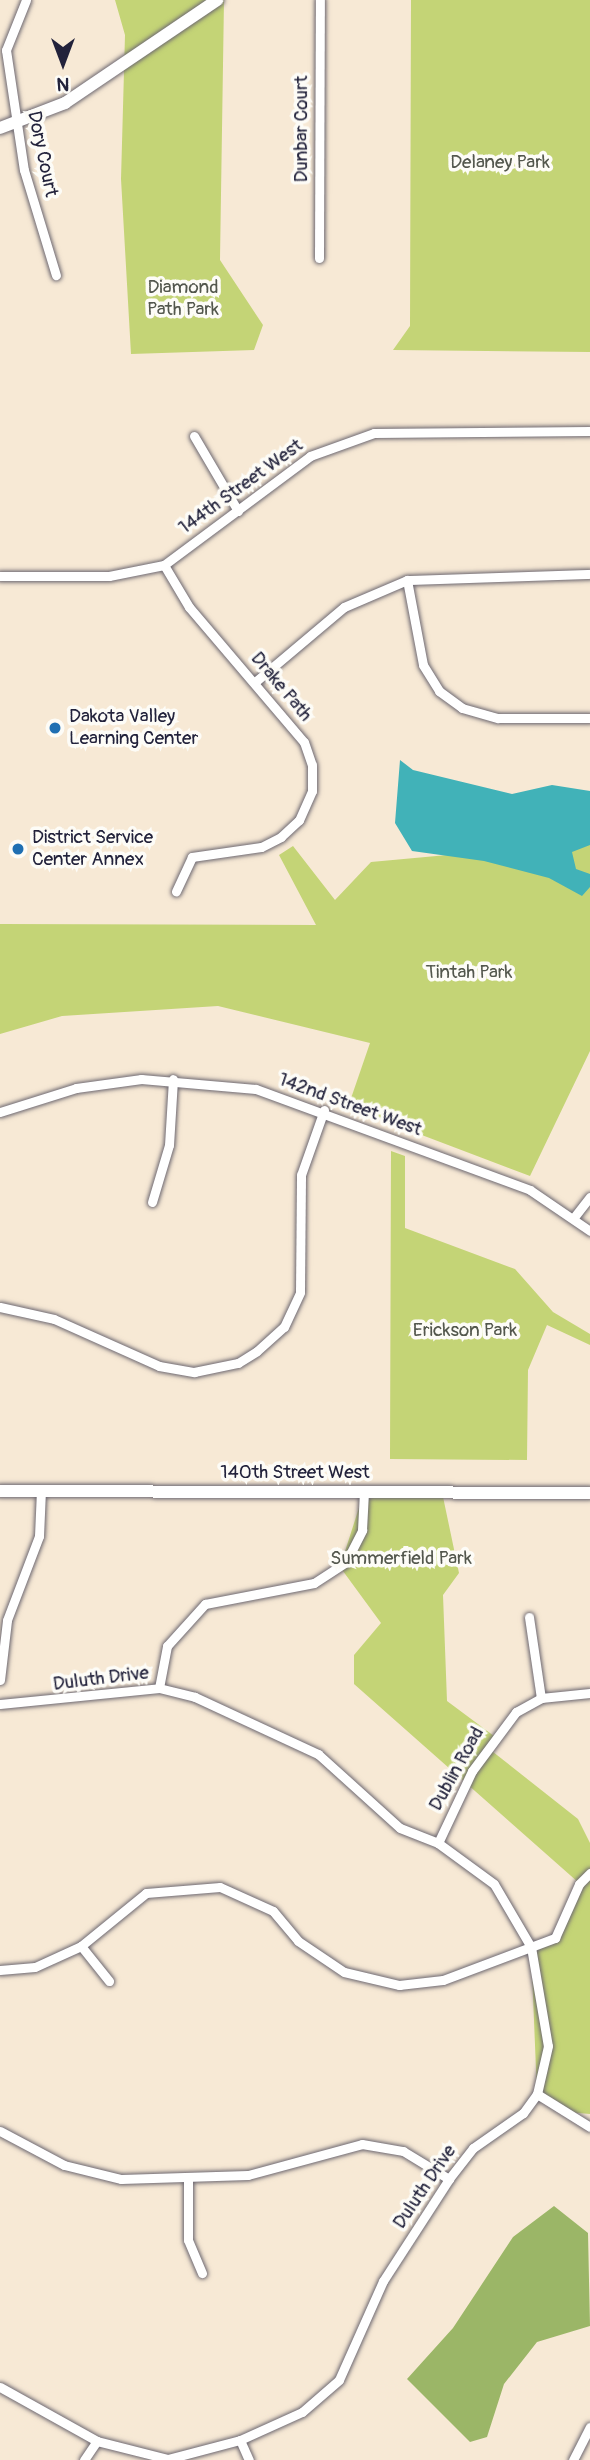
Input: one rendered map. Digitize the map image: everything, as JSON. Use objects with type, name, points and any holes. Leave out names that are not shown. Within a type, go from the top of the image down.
[{"type":"street","name":"Dory Court","points":[[26,0],[6,50],[16,125],[56,275]]},
{"type":"street","points":[[0,128],[16,125],[65,103],[217,0]]},
{"type":"street","name":"Dunbar Court","points":[[319,258],[320,0]]},
{"type":"street","name":"144th Street West","points":[[0,576],[109,576],[164,565],[310,456],[374,433],[590,431]]},
{"type":"street","points":[[194,436],[238,511]]},
{"type":"street","name":"Drake Path","points":[[164,565],[189,607],[304,742],[312,791],[299,820],[281,838],[261,848],[192,857],[176,891]]},
{"type":"street","points":[[255,682],[344,607],[407,579],[590,574]]},
{"type":"street","points":[[407,579],[423,665],[447,696],[498,718],[590,718]]},
{"type":"street","points":[[152,1202],[169,1145],[173,1079]]},
{"type":"street","name":"142nd Street West","points":[[0,1112],[75,1088],[173,1079],[256,1090],[324,1110],[530,1190],[575,1216],[590,1231]]},
{"type":"street","points":[[0,1307],[54,1319],[159,1366],[194,1372],[216,1370],[257,1351],[284,1327],[300,1292],[301,1175],[324,1110]]},
{"type":"street","points":[[575,1216],[590,1197]]},
{"type":"street","name":"140th Street West","points":[[0,1491],[590,1493]]},
{"type":"street","points":[[0,1681],[7,1620],[38,1536],[41,1491]]},
{"type":"street","points":[[159,1688],[167,1646],[205,1604],[314,1583],[346,1562],[362,1530],[364,1492]]},
{"type":"street","points":[[529,1617],[541,1698],[590,1693]]},
{"type":"street","name":"Duluth Drive","points":[[0,1704],[159,1688],[195,1697],[318,1754],[400,1828],[438,1843],[494,1884],[531,1947],[547,2011],[545,2075],[537,2094],[523,2113],[472,2148],[449,2179],[383,2281],[339,2380],[302,2412],[240,2440],[168,2459],[97,2441],[0,2387]]},
{"type":"street","name":"Dublin Road","points":[[438,1843],[497,1732],[541,1698]]},
{"type":"street","points":[[0,1970],[35,1967],[81,1946],[146,1893],[182,1887],[248,1895],[320,1959],[371,1981],[443,1980],[555,1938],[590,1873]]},
{"type":"street","points":[[81,1946],[110,1981]]},
{"type":"street","points":[[537,2094],[590,2127]]},
{"type":"street","points":[[0,2131],[92,2175],[188,2179],[248,2175],[362,2144],[403,2151],[449,2179]]},
{"type":"street","points":[[188,2179],[188,2240],[202,2273]]},
{"type":"street","points":[[573,2460],[590,2427]]},
{"type":"street","points":[[240,2440],[249,2460]]},
{"type":"street","points":[[84,2460],[97,2441]]},
{"type":"green space","name":"Diamond Path Park","points":[[115,0],[224,0],[220,260],[263,325],[254,350],[131,354],[121,179],[125,35]]},
{"type":"green space","name":"Delaney Park","points":[[411,0],[590,0],[590,352],[393,350],[410,326]]},
{"type":"green space","name":"Tintah Park","points":[[590,842],[590,1051],[530,1176],[348,1107],[370,1043],[218,1006],[62,1016],[0,1034],[0,924],[316,925],[279,855],[293,846],[335,900],[371,862]]},
{"type":"green space","name":"Erickson Park","points":[[391,1151],[405,1156],[405,1228],[515,1269],[553,1312],[590,1334],[590,1345],[547,1325],[528,1370],[527,1460],[390,1459]]},
{"type":"green space","name":"Summerfield Park","points":[[364,1492],[442,1492],[459,1573],[443,1595],[447,1701],[494,1736],[488,1748],[578,1819],[590,1843],[590,2114],[566,2112],[537,2094],[531,1947],[555,1938],[579,1883],[354,1684],[354,1655],[381,1623],[340,1567]]},
{"type":"green space","points":[[554,2206],[588,2233],[590,2326],[537,2342],[504,2384],[487,2437],[470,2442],[407,2379],[453,2328],[513,2237]]},
{"type":"water","points":[[400,760],[413,770],[512,794],[552,785],[590,791],[590,845],[572,852],[576,869],[590,874],[590,887],[582,896],[549,878],[484,861],[412,851],[395,823]]},
{"type":"place","name":"Dakota Valley Learning Center","points":[[55,728]]},
{"type":"place","name":"District Service Center Annex","points":[[18,849]]}]
